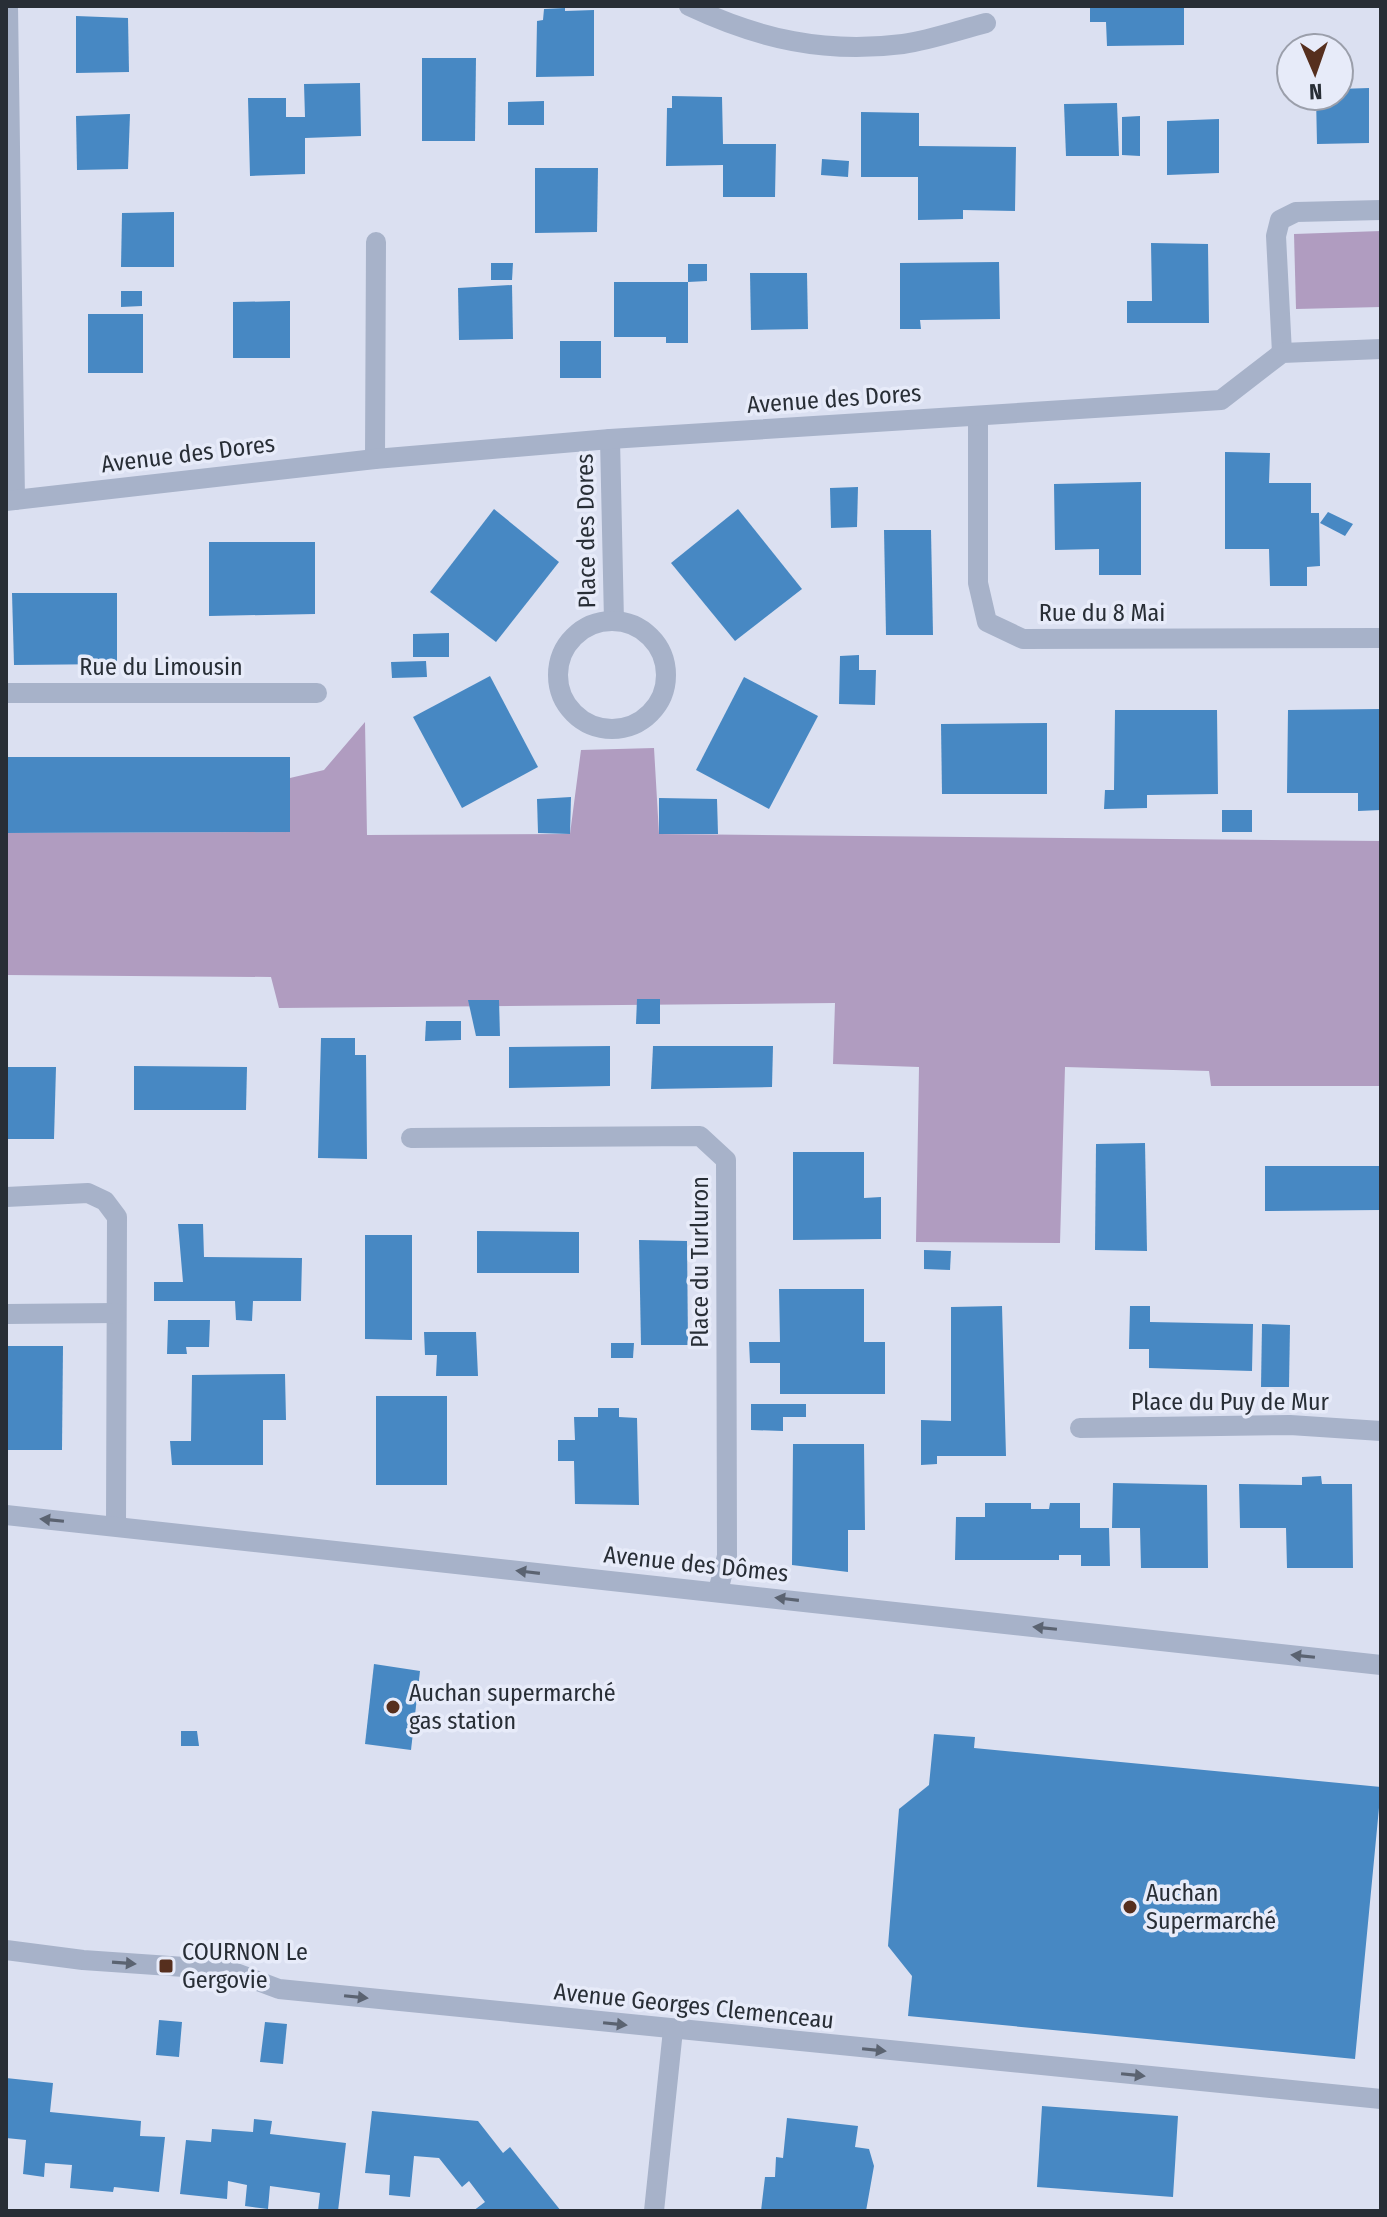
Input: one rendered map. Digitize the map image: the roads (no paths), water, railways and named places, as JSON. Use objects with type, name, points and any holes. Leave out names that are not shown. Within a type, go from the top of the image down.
[{"type":"street","points":[[8,6],[11,501]]},
{"type":"street","points":[[689,6],[740,30],[824,47],[903,44],[986,23]]},
{"type":"street","points":[[1381,210],[1296,212],[1280,220],[1276,236],[1282,353],[1381,349]]},
{"type":"street","points":[[375,459],[376,242]]},
{"type":"street","name":"Avenue des Dores","points":[[11,501],[375,459],[610,439],[1221,400],[1282,353]]},
{"type":"street","name":"Rue du 8 Mai","points":[[978,416],[978,583],[987,622],[1023,639],[1381,638]]},
{"type":"street","name":"Place des Dores","points":[[610,439],[614,621]]},
{"type":"street","name":"Place des Dores","points":[[614,621],[646,633],[658,646],[666,680],[652,711],[622,728],[605,729],[587,723],[572,712],[562,697],[557,679],[567,644],[579,631],[596,623],[614,621]]},
{"type":"street","name":"Rue du Limousin","points":[[6,693],[317,693]]},
{"type":"street","name":"Place du Turluron","points":[[411,1138],[700,1136],[726,1160],[727,1556],[718,1591]]},
{"type":"street","points":[[6,1197],[88,1193],[105,1201],[117,1217],[116,1526]]},
{"type":"street","points":[[6,1314],[116,1313]]},
{"type":"street","name":"Place du Puy de Mur","points":[[1080,1428],[1290,1425],[1381,1431]]},
{"type":"street","name":"Avenue des Dômes","points":[[6,1515],[1381,1665]]},
{"type":"street","name":"Avenue Georges Clemenceau","points":[[6,1950],[83,1960],[228,1970],[279,1989],[1381,2099]]},
{"type":"street","points":[[654,2211],[673,2030]]},
{"type":"place","name":"Auchan supermarché gas station","points":[[393,1707]]},
{"type":"place","name":"Auchan Supermarché","points":[[1130,1907]]},
{"type":"place","name":"COURNON Le Gergovie","points":[[166,1966]]}]
